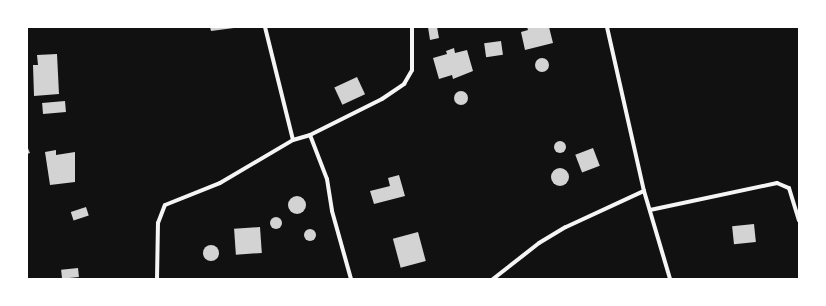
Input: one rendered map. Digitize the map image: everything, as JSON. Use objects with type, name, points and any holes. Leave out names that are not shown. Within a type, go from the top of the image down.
[{"type":"street","points":[[266,27],[293,140]]},
{"type":"street","points":[[157,279],[158,223],[165,205],[228,179],[293,140],[310,135],[382,99],[404,84],[412,70],[412,27]]},
{"type":"street","points":[[607,27],[644,191],[670,279]]},
{"type":"street","points":[[310,135],[327,179],[332,211],[351,279]]},
{"type":"street","points":[[650,210],[777,183],[789,188],[799,220]]},
{"type":"street","points":[[493,279],[539,244],[566,227],[644,191]]},
{"type":"building","points":[[210,27],[234,27],[234,28],[211,31]]},
{"type":"building","points":[[428,27],[437,27],[439,38],[430,40]]},
{"type":"building","points":[[527,27],[549,27],[553,43],[525,50],[521,32],[528,30]]},
{"type":"building","points":[[501,41],[503,55],[486,57],[484,43]]},
{"type":"building","points":[[454,48],[455,53],[467,50],[473,71],[453,79],[452,75],[439,79],[433,58],[447,54],[446,51]]},
{"type":"building","points":[[57,54],[59,94],[34,96],[33,65],[38,65],[37,55]]},
{"type":"building","points":[[539,58],[545,58],[549,62],[549,68],[545,72],[539,72],[535,68],[535,62]]},
{"type":"building","points":[[357,77],[365,94],[342,105],[334,88]]},
{"type":"building","points":[[461,91],[466,93],[468,98],[466,103],[461,105],[456,103],[454,98],[456,93]]},
{"type":"building","points":[[65,101],[66,112],[43,114],[42,103]]},
{"type":"building","points":[[558,141],[562,141],[566,147],[562,153],[558,153],[554,149],[554,145]]},
{"type":"building","points":[[27,146],[30,153],[27,154]]},
{"type":"building","points":[[593,148],[600,166],[582,173],[575,155]]},
{"type":"building","points":[[56,150],[56,155],[75,152],[75,182],[50,185],[45,152]]},
{"type":"building","points":[[560,168],[566,171],[569,177],[566,183],[560,186],[554,183],[551,177],[554,171]]},
{"type":"building","points":[[399,175],[405,196],[374,204],[370,191],[390,186],[388,178]]},
{"type":"building","points":[[297,196],[303,199],[306,205],[303,211],[297,214],[291,211],[288,205],[291,199]]},
{"type":"building","points":[[86,207],[89,216],[74,221],[71,212]]},
{"type":"building","points":[[274,217],[278,217],[282,223],[278,229],[274,229],[270,225],[270,221]]},
{"type":"building","points":[[754,224],[756,242],[734,244],[732,226]]},
{"type":"building","points":[[260,227],[262,253],[236,255],[234,229]]},
{"type":"building","points":[[308,229],[312,229],[316,235],[312,241],[308,241],[304,237],[304,233]]},
{"type":"building","points":[[418,232],[426,261],[401,268],[393,239]]},
{"type":"building","points":[[208,245],[214,245],[219,250],[217,259],[214,261],[208,261],[203,256],[203,250]]},
{"type":"building","points":[[78,268],[79,277],[62,279],[61,270]]}]
